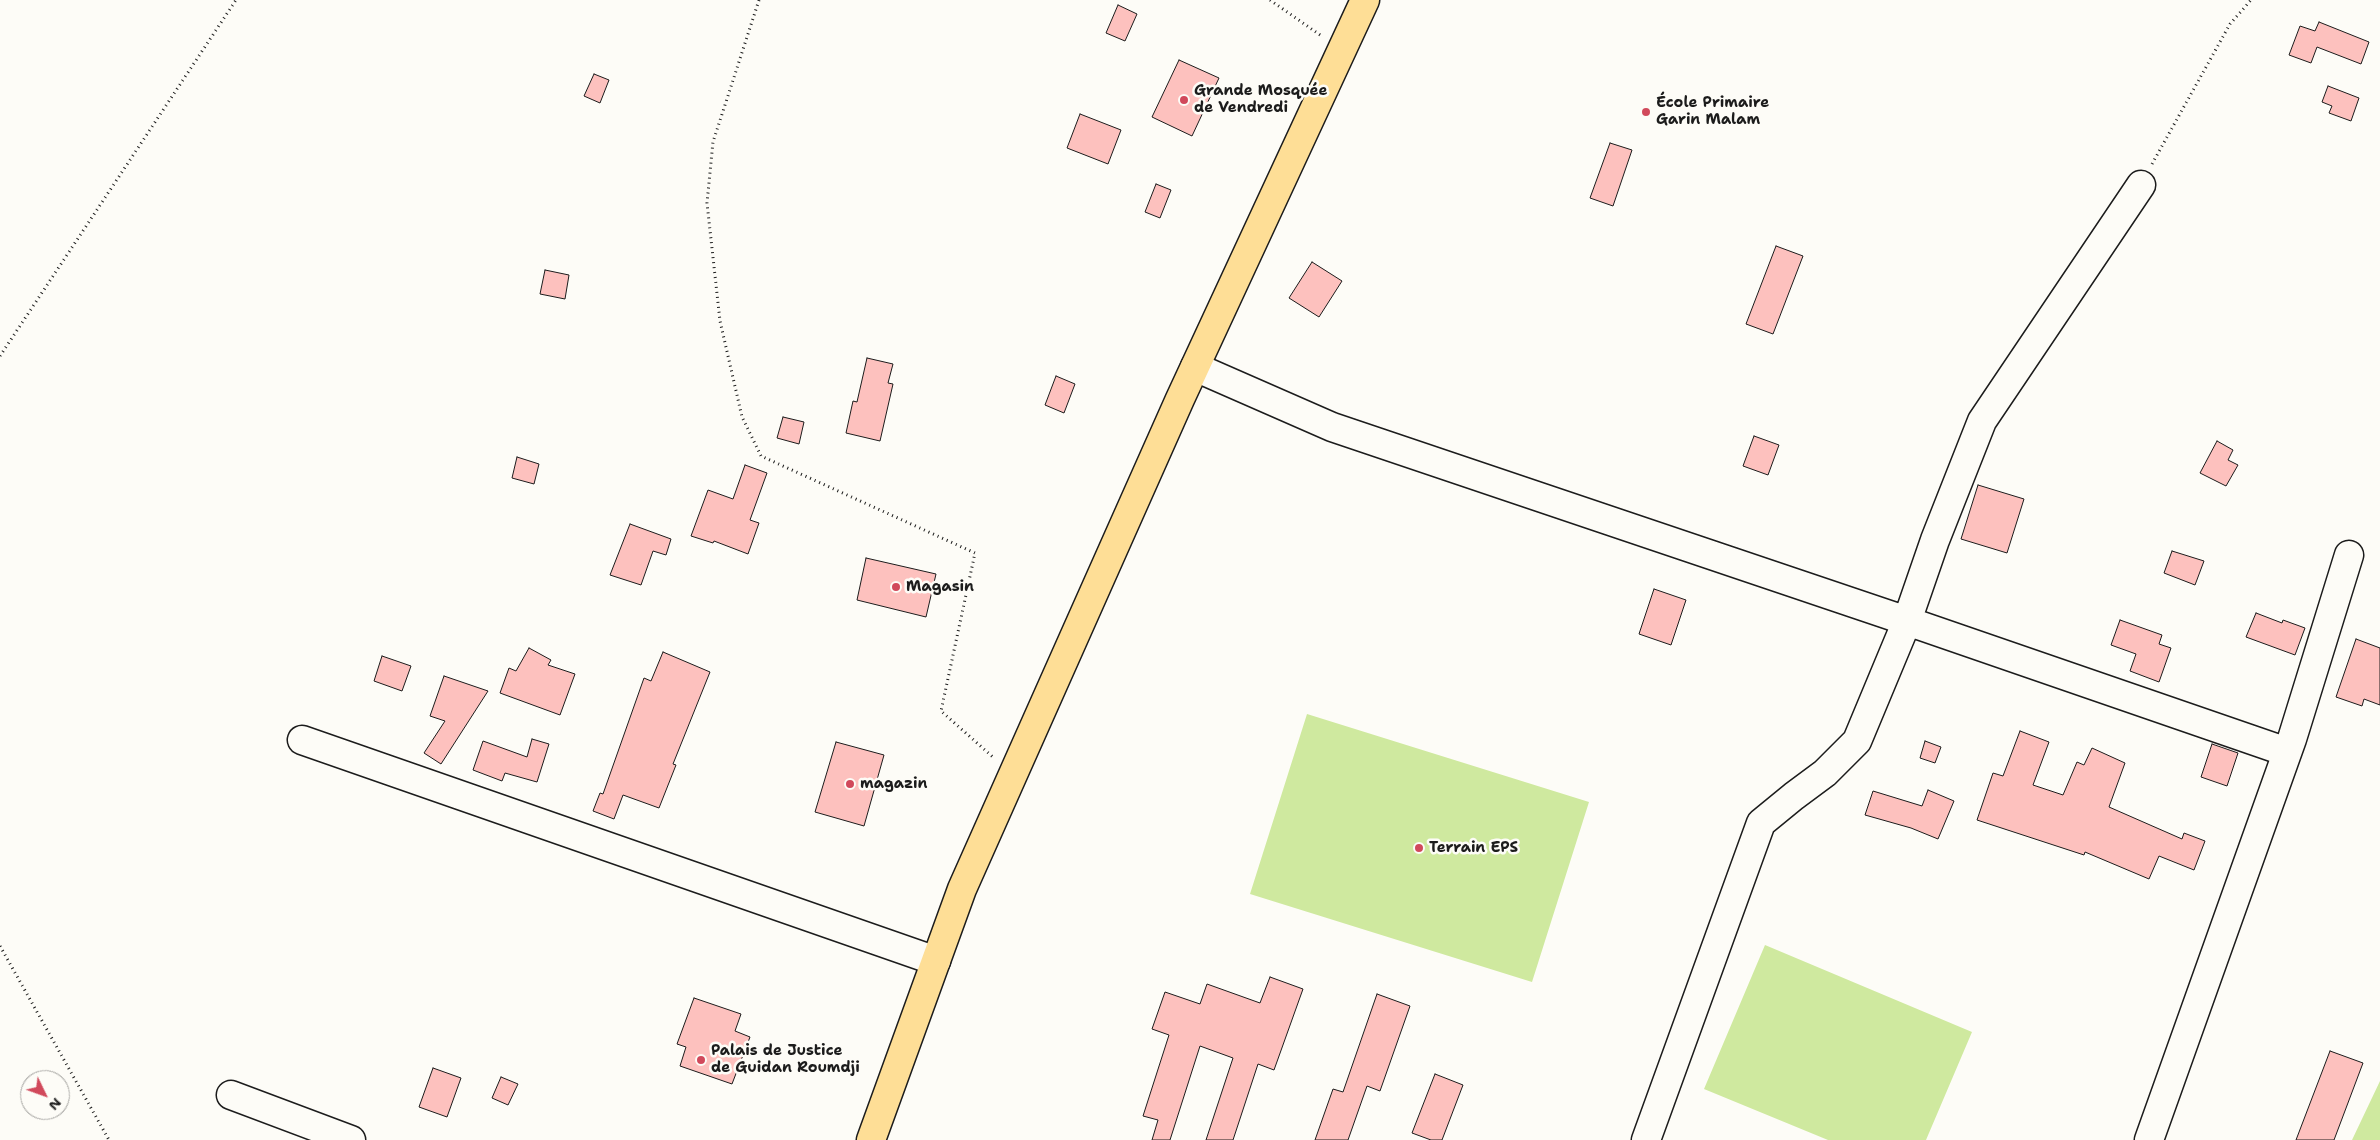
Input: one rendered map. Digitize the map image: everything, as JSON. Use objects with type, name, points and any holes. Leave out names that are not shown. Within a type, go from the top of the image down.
[{"type":"highway","points":[[871,1140],[962,889],[1195,367],[1365,0]]},
{"type":"street","points":[[1646,1140],[1761,823],[1825,774],[1857,741],[1907,621],[1935,540],[1982,421],[2141,184]]},
{"type":"street","points":[[1195,367],[1332,427],[1907,621],[2287,752]]},
{"type":"street","points":[[2149,1140],[2287,752],[2349,555]]},
{"type":"street","points":[[302,740],[936,961]]},
{"type":"street","points":[[231,1095],[351,1140]]},
{"type":"path","points":[[0,356],[236,0]]},
{"type":"path","points":[[759,0],[713,142],[707,203],[720,321],[742,417],[762,456],[975,553],[941,711],[1013,775]]},
{"type":"path","points":[[1270,0],[1342,50]]},
{"type":"path","points":[[2141,184],[2230,24],[2251,0]]},
{"type":"path","points":[[0,946],[109,1140]]},
{"type":"green space","name":"Terrain EPS","points":[[1307,714],[1589,802],[1532,982],[1250,894]]},
{"type":"green space","points":[[1765,945],[1972,1032],[1926,1140],[1828,1140],[1704,1089]]},
{"type":"green space","points":[[2380,1081],[2380,1140],[2352,1140]]},
{"type":"building","points":[[1118,5],[1137,14],[1125,41],[1106,33]]},
{"type":"building","points":[[2319,22],[2369,42],[2361,64],[2317,47],[2311,63],[2289,55],[2300,26],[2315,31]]},
{"type":"building","points":[[1179,60],[1219,78],[1192,136],[1152,117]]},
{"type":"building","points":[[594,74],[609,80],[600,103],[584,96]]},
{"type":"building","points":[[2328,86],[2359,98],[2351,121],[2329,113],[2332,106],[2322,102]]},
{"type":"building","points":[[1080,114],[1121,130],[1108,164],[1067,148]]},
{"type":"building","points":[[1610,143],[1632,150],[1613,206],[1590,198]]},
{"type":"building","points":[[1156,184],[1171,190],[1160,218],[1145,212]]},
{"type":"building","points":[[1776,246],[1803,256],[1773,334],[1746,324]]},
{"type":"building","points":[[1312,262],[1342,281],[1319,317],[1289,298]]},
{"type":"building","points":[[545,270],[569,275],[565,299],[540,294]]},
{"type":"building","points":[[867,358],[893,364],[888,383],[893,384],[880,441],[846,433],[853,401],[857,402]]},
{"type":"building","points":[[1056,376],[1075,384],[1064,413],[1045,405]]},
{"type":"building","points":[[783,417],[804,422],[799,444],[777,438]]},
{"type":"building","points":[[1754,436],[1779,445],[1768,475],[1743,466]]},
{"type":"building","points":[[2217,441],[2233,450],[2228,460],[2238,465],[2226,486],[2200,473]]},
{"type":"building","points":[[517,457],[539,464],[534,484],[512,478]]},
{"type":"building","points":[[745,465],[767,473],[750,520],[759,523],[748,554],[714,541],[713,543],[691,536],[708,490],[733,499]]},
{"type":"building","points":[[1978,485],[2024,499],[2007,553],[1961,539]]},
{"type":"building","points":[[630,524],[671,539],[666,555],[653,551],[641,585],[610,575]]},
{"type":"building","points":[[2172,551],[2204,561],[2195,585],[2164,573]]},
{"type":"building","name":"Magasin","points":[[866,558],[936,574],[926,617],[857,600]]},
{"type":"building","points":[[1654,589],[1686,600],[1671,645],[1639,634]]},
{"type":"building","points":[[2256,613],[2282,623],[2283,620],[2305,628],[2295,655],[2246,637]]},
{"type":"building","points":[[2120,620],[2162,635],[2159,644],[2171,648],[2159,682],[2130,671],[2136,654],[2111,645]]},
{"type":"building","points":[[2356,639],[2380,648],[2380,705],[2364,699],[2362,706],[2336,697]]},
{"type":"building","points":[[529,648],[551,660],[548,665],[575,674],[560,715],[500,693],[509,668],[516,671]]},
{"type":"building","points":[[663,652],[710,672],[673,764],[676,765],[659,808],[623,795],[614,819],[593,811],[600,793],[603,794],[644,678],[651,681]]},
{"type":"building","points":[[382,656],[411,666],[402,691],[374,681]]},
{"type":"building","points":[[444,676],[488,691],[441,764],[424,753],[445,721],[430,716]]},
{"type":"building","points":[[2020,731],[2049,742],[2033,785],[2063,795],[2077,762],[2084,765],[2092,748],[2125,763],[2109,807],[2182,839],[2184,833],[2205,841],[2194,870],[2159,856],[2149,879],[2085,852],[2084,855],[1977,820],[1993,773],[2003,776]]},
{"type":"building","points":[[532,739],[549,744],[537,782],[505,773],[502,781],[473,770],[483,741],[527,757]]},
{"type":"building","points":[[1925,741],[1941,747],[1935,763],[1920,758]]},
{"type":"building","name":"magazin","points":[[836,742],[884,755],[864,826],[815,812]]},
{"type":"building","points":[[2212,744],[2238,753],[2227,786],[2201,777]]},
{"type":"building","points":[[1928,790],[1954,801],[1938,839],[1911,828],[1865,815],[1873,791],[1922,806]]},
{"type":"building","points":[[1270,977],[1303,989],[1274,1070],[1258,1064],[1233,1140],[1206,1140],[1233,1058],[1200,1046],[1170,1140],[1152,1140],[1158,1120],[1143,1116],[1169,1035],[1152,1029],[1165,992],[1200,1004],[1207,984],[1260,1003]]},
{"type":"building","points":[[1377,994],[1410,1006],[1380,1091],[1367,1086],[1348,1140],[1315,1140],[1333,1089],[1343,1092]]},
{"type":"building","points":[[694,998],[741,1014],[735,1031],[750,1037],[732,1084],[680,1066],[686,1047],[677,1044]]},
{"type":"building","points":[[2330,1051],[2363,1063],[2334,1140],[2296,1140]]},
{"type":"building","points":[[433,1068],[461,1078],[447,1117],[419,1107]]},
{"type":"building","points":[[1435,1074],[1463,1085],[1442,1140],[1431,1140],[1412,1133]]},
{"type":"building","points":[[501,1077],[518,1084],[508,1105],[492,1098]]},
{"type":"place","name":"Grande Mosquée de Vendredi","points":[[1184,100]]},
{"type":"place","name":"École Primaire Garin Malam","points":[[1646,112]]},
{"type":"place","name":"Magasin","points":[[896,587]]},
{"type":"place","name":"magazin","points":[[850,784]]},
{"type":"place","name":"Terrain EPS","points":[[1419,848]]},
{"type":"place","name":"Palais de Justice de Guidan Roumdji","points":[[701,1060]]}]
